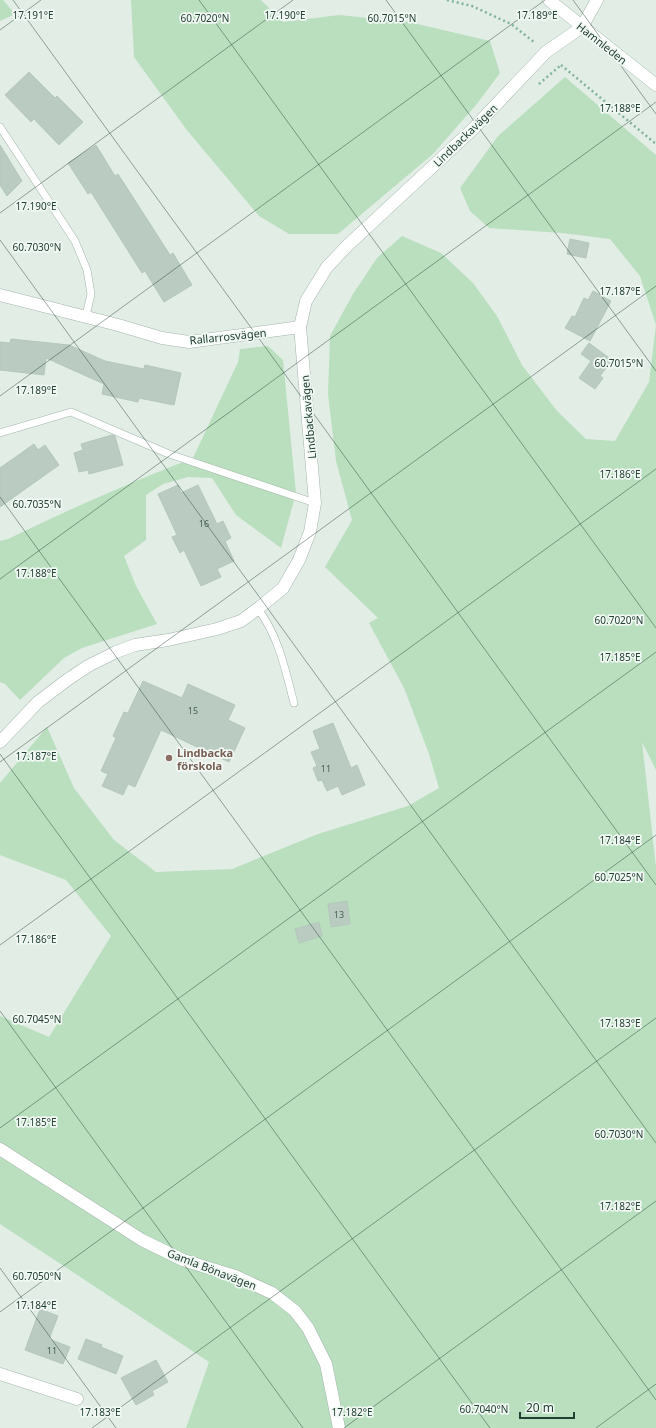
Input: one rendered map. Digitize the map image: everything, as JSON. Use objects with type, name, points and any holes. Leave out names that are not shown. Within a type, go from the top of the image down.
[{"type":"street","name":"Hamnleden","points":[[549,0],[656,85]]},
{"type":"street","points":[[582,27],[597,0]]},
{"type":"street","name":"Lindbackavägen","points":[[0,742],[38,702],[88,666],[134,645],[168,640],[217,629],[241,621],[283,588],[299,560],[310,532],[315,503],[300,327],[306,301],[327,267],[348,245],[473,129],[546,52],[582,27]]},
{"type":"street","name":"Rallarrosvägen","points":[[0,295],[86,316],[162,338],[189,342],[300,327]]},
{"type":"street","name":"Gamla Bönavägen","points":[[0,1149],[142,1240],[183,1260],[235,1276],[272,1293],[289,1306],[295,1311],[308,1328],[326,1364],[339,1428]]},
{"type":"street","points":[[0,1374],[77,1399]]},
{"type":"lane","points":[[0,127],[75,241],[87,270],[92,294],[86,316]]},
{"type":"lane","points":[[0,433],[71,412],[169,454],[315,503]]},
{"type":"lane","points":[[258,609],[270,627],[279,647],[294,703]]},
{"type":"path","points":[[447,0],[472,6],[511,24],[656,144]]},
{"type":"green space","points":[[0,0],[3,0],[15,14],[0,21]]},
{"type":"green space","points":[[131,0],[261,0],[283,22],[339,15],[409,22],[490,41],[500,73],[476,105],[433,154],[338,234],[289,234],[259,216],[186,129],[134,57]]},
{"type":"green space","points":[[565,77],[656,155],[656,325],[640,276],[610,239],[562,233],[489,228],[470,211],[460,188],[498,136]]},
{"type":"green space","points":[[402,236],[441,253],[473,283],[497,316],[522,365],[557,411],[586,439],[615,441],[649,382],[656,325],[656,770],[642,742],[656,867],[656,1428],[186,1428],[209,1362],[0,1224],[0,1016],[49,1037],[111,936],[66,880],[0,855],[0,783],[47,727],[74,788],[114,840],[156,872],[232,869],[318,834],[408,806],[439,788],[429,754],[404,688],[369,623],[378,618],[325,567],[352,520],[336,461],[328,394],[330,336],[353,294],[377,258]]},
{"type":"green space","points":[[268,346],[283,360],[296,493],[281,548],[236,515],[212,478],[188,477],[163,484],[146,495],[146,540],[124,556],[136,586],[157,624],[82,648],[64,658],[20,700],[5,684],[0,682],[0,541],[8,539],[54,517],[193,458],[238,362],[240,349]]},
{"type":"building","points":[[29,72],[55,98],[57,96],[83,122],[59,145],[34,119],[31,122],[5,95]]},
{"type":"building","points":[[0,145],[22,181],[7,196],[0,185]]},
{"type":"building","points":[[96,145],[115,176],[118,174],[170,255],[173,253],[192,285],[164,302],[145,271],[142,273],[91,192],[88,194],[68,163]]},
{"type":"building","points":[[570,239],[589,243],[586,258],[567,254]]},
{"type":"building","points":[[593,291],[611,301],[590,341],[565,328],[572,316],[575,317],[584,298],[588,300]]},
{"type":"building","points":[[11,339],[69,345],[105,361],[144,369],[145,365],[181,373],[174,405],[139,398],[138,402],[102,394],[104,384],[46,358],[44,375],[0,370],[0,342],[10,343]]},
{"type":"building","points":[[589,343],[612,360],[600,376],[603,378],[595,389],[579,378],[591,361],[581,354]]},
{"type":"building","points":[[112,435],[115,436],[123,465],[89,474],[88,470],[79,472],[74,453],[83,450],[81,444]]},
{"type":"building","points":[[34,444],[38,450],[45,445],[59,465],[0,507],[0,468]]},
{"type":"building","points":[[178,485],[181,493],[198,485],[217,524],[223,521],[231,538],[225,541],[234,561],[217,569],[221,577],[201,586],[184,550],[180,553],[172,537],[177,535],[158,494]]},
{"type":"building","points":[[143,681],[182,698],[188,684],[235,705],[228,720],[245,728],[229,762],[161,730],[135,787],[128,784],[123,795],[102,786],[108,774],[101,771],[116,738],[113,736],[124,712],[128,713]]},
{"type":"building","points":[[333,723],[351,768],[357,765],[365,785],[342,795],[338,786],[327,791],[322,780],[318,781],[313,768],[317,766],[311,752],[320,749],[313,731]]},
{"type":"building","points":[[347,901],[350,924],[331,927],[328,904]]},
{"type":"building","points":[[319,922],[322,936],[299,943],[295,929]]},
{"type":"building","points":[[40,1309],[58,1316],[49,1339],[70,1347],[63,1364],[25,1350]]},
{"type":"building","points":[[86,1339],[102,1345],[101,1347],[123,1356],[116,1374],[78,1359]]},
{"type":"building","points":[[156,1360],[168,1382],[152,1391],[154,1395],[136,1405],[121,1378]]},
{"type":"place","name":"Lindbacka förskola","points":[[169,758]]}]
